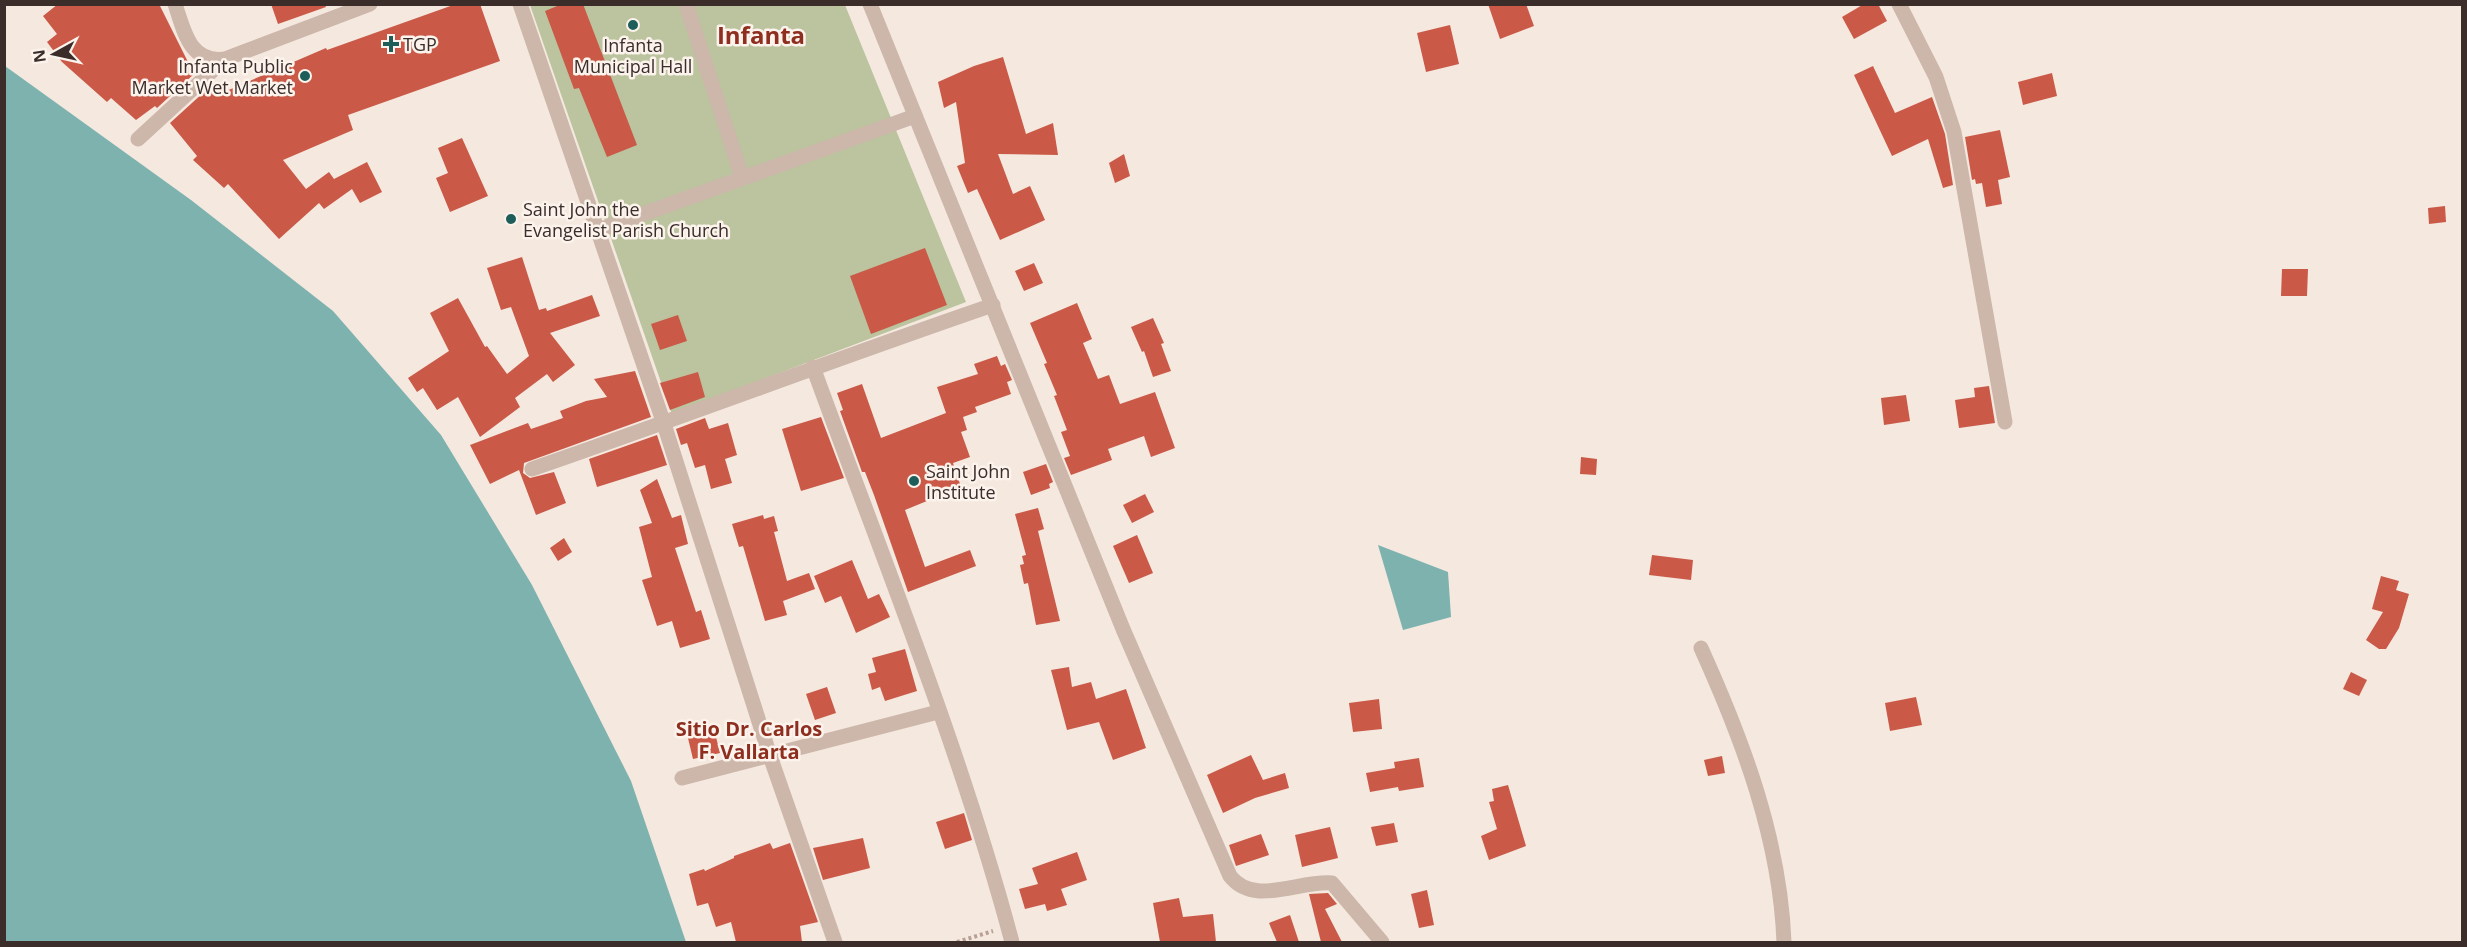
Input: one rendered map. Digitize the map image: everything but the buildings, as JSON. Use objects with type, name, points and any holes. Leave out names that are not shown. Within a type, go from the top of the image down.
[{"type":"street","points":[[176,4],[193,49],[203,58],[214,61],[225,59],[360,6]]},
{"type":"street","points":[[520,4],[664,424],[770,756],[835,942]]},
{"type":"street","points":[[686,4],[742,177]]},
{"type":"street","points":[[870,4],[1124,629],[1230,876],[1237,885],[1255,892],[1332,883],[1382,942]]},
{"type":"street","points":[[1899,4],[1936,76],[1954,132],[2005,422]]},
{"type":"street","points":[[138,139],[212,71],[214,61]]},
{"type":"street","points":[[596,231],[915,116]]},
{"type":"street","points":[[532,469],[664,424],[813,367],[993,305]]},
{"type":"street","points":[[813,367],[979,825],[1012,942]]},
{"type":"street","points":[[1701,648],[1747,756],[1778,877],[1784,942]]},
{"type":"street","points":[[682,778],[938,712]]},
{"type":"path","points":[[957,942],[1008,927]]},
{"type":"green space","points":[[530,5],[845,5],[966,302],[672,414]]},
{"type":"water","points":[[5,66],[191,200],[333,311],[441,435],[532,585],[631,781],[686,942],[5,942]]},
{"type":"water","points":[[1378,545],[1448,572],[1451,617],[1403,630]]},
{"type":"place","name":"Infanta Municipal Hall","points":[[633,25]]},
{"type":"place","name":"TGP","points":[[391,44]]},
{"type":"place","name":"Infanta Public Market Wet Market","points":[[305,76]]},
{"type":"place","name":"Saint John the Evangelist Parish Church","points":[[511,219]]},
{"type":"place","name":"Saint John Institute","points":[[914,481]]},
{"type":"district","name":"Infanta","points":[[761,34]]},
{"type":"district","name":"Sitio Dr. Carlos F. Vallarta","points":[[749,740]]}]
